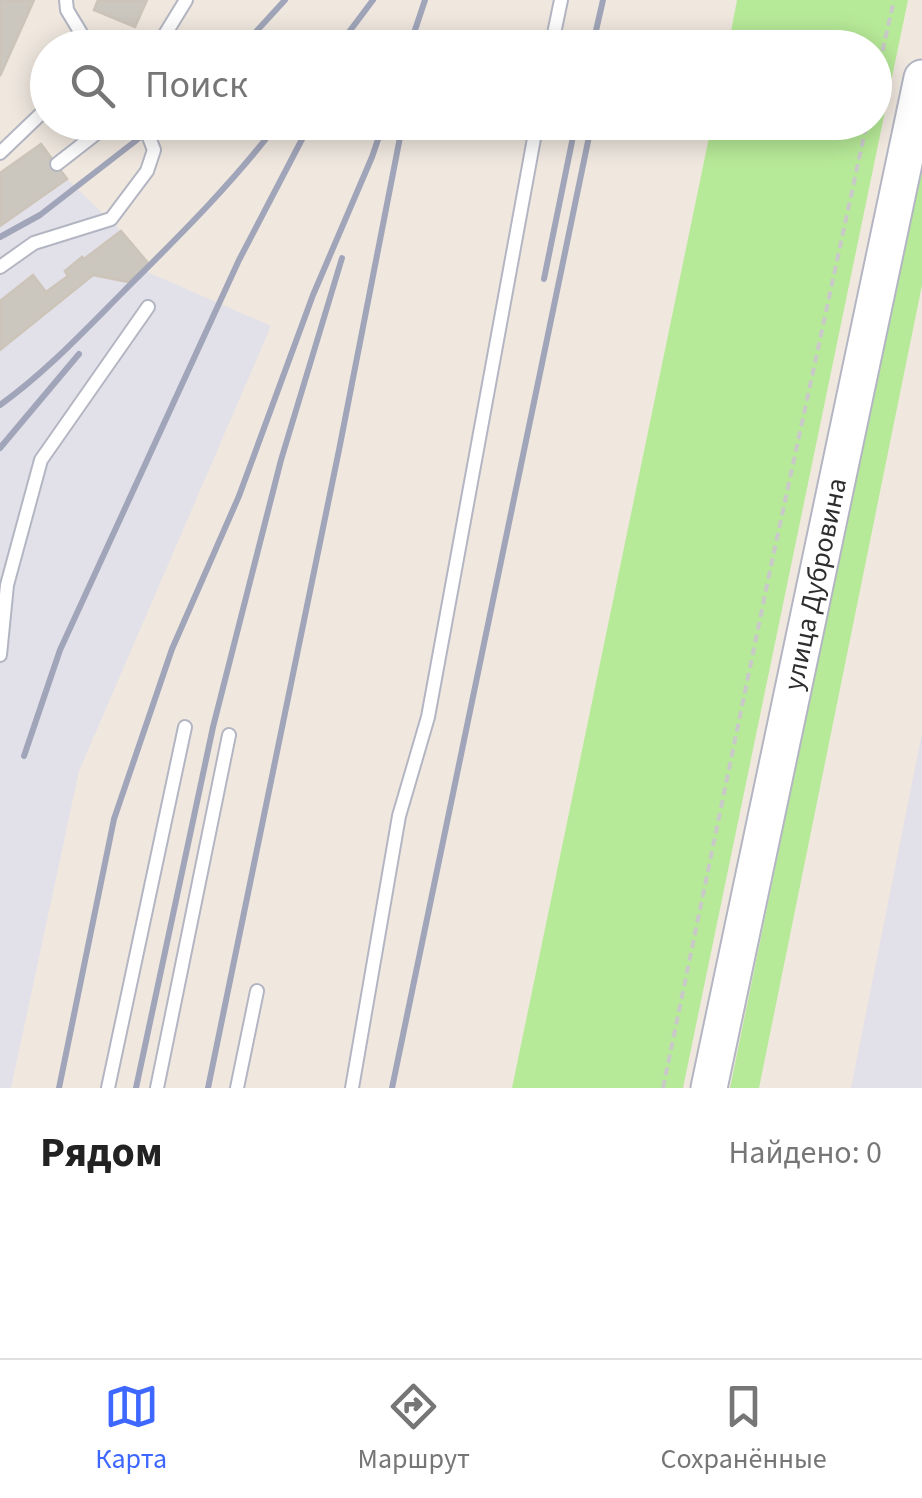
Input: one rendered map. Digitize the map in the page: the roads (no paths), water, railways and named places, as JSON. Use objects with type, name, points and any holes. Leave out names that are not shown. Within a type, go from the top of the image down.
[{"type":"main road","name":"улица Дубровина","points":[[709,1088],[922,78]]},
{"type":"lane","points":[[66,0],[67,10],[79,30]]},
{"type":"lane","points":[[168,30],[186,0]]},
{"type":"lane","points":[[555,30],[561,0]]},
{"type":"lane","points":[[0,153],[30,124]]},
{"type":"lane","points":[[57,164],[88,140]]},
{"type":"lane","points":[[0,267],[34,244],[111,219],[147,171],[154,150],[150,140]]},
{"type":"lane","points":[[352,1088],[399,816],[428,717],[534,140]]},
{"type":"lane","points":[[0,655],[7,585],[42,460],[148,307]]},
{"type":"lane","points":[[108,1088],[185,727]]},
{"type":"lane","points":[[157,1088],[229,735]]},
{"type":"lane","points":[[237,1088],[257,990]]},
{"type":"railway","points":[[258,30],[285,0]]},
{"type":"railway","points":[[350,30],[373,0]]},
{"type":"railway","points":[[415,30],[425,0]]},
{"type":"railway","points":[[596,30],[603,0]]},
{"type":"railway","points":[[0,237],[40,215],[137,140]]},
{"type":"railway","points":[[0,405],[64,351],[165,250],[265,140]]},
{"type":"railway","points":[[24,756],[60,650],[239,260],[302,140]]},
{"type":"railway","points":[[59,1088],[114,819],[172,649],[239,496],[313,295],[378,140]]},
{"type":"railway","points":[[208,1088],[399,140]]},
{"type":"railway","points":[[544,279],[572,140]]},
{"type":"railway","points":[[392,1088],[588,140]]},
{"type":"railway","points":[[136,1088],[213,727],[281,460],[342,258]]},
{"type":"railway","points":[[0,448],[79,354]]}]
